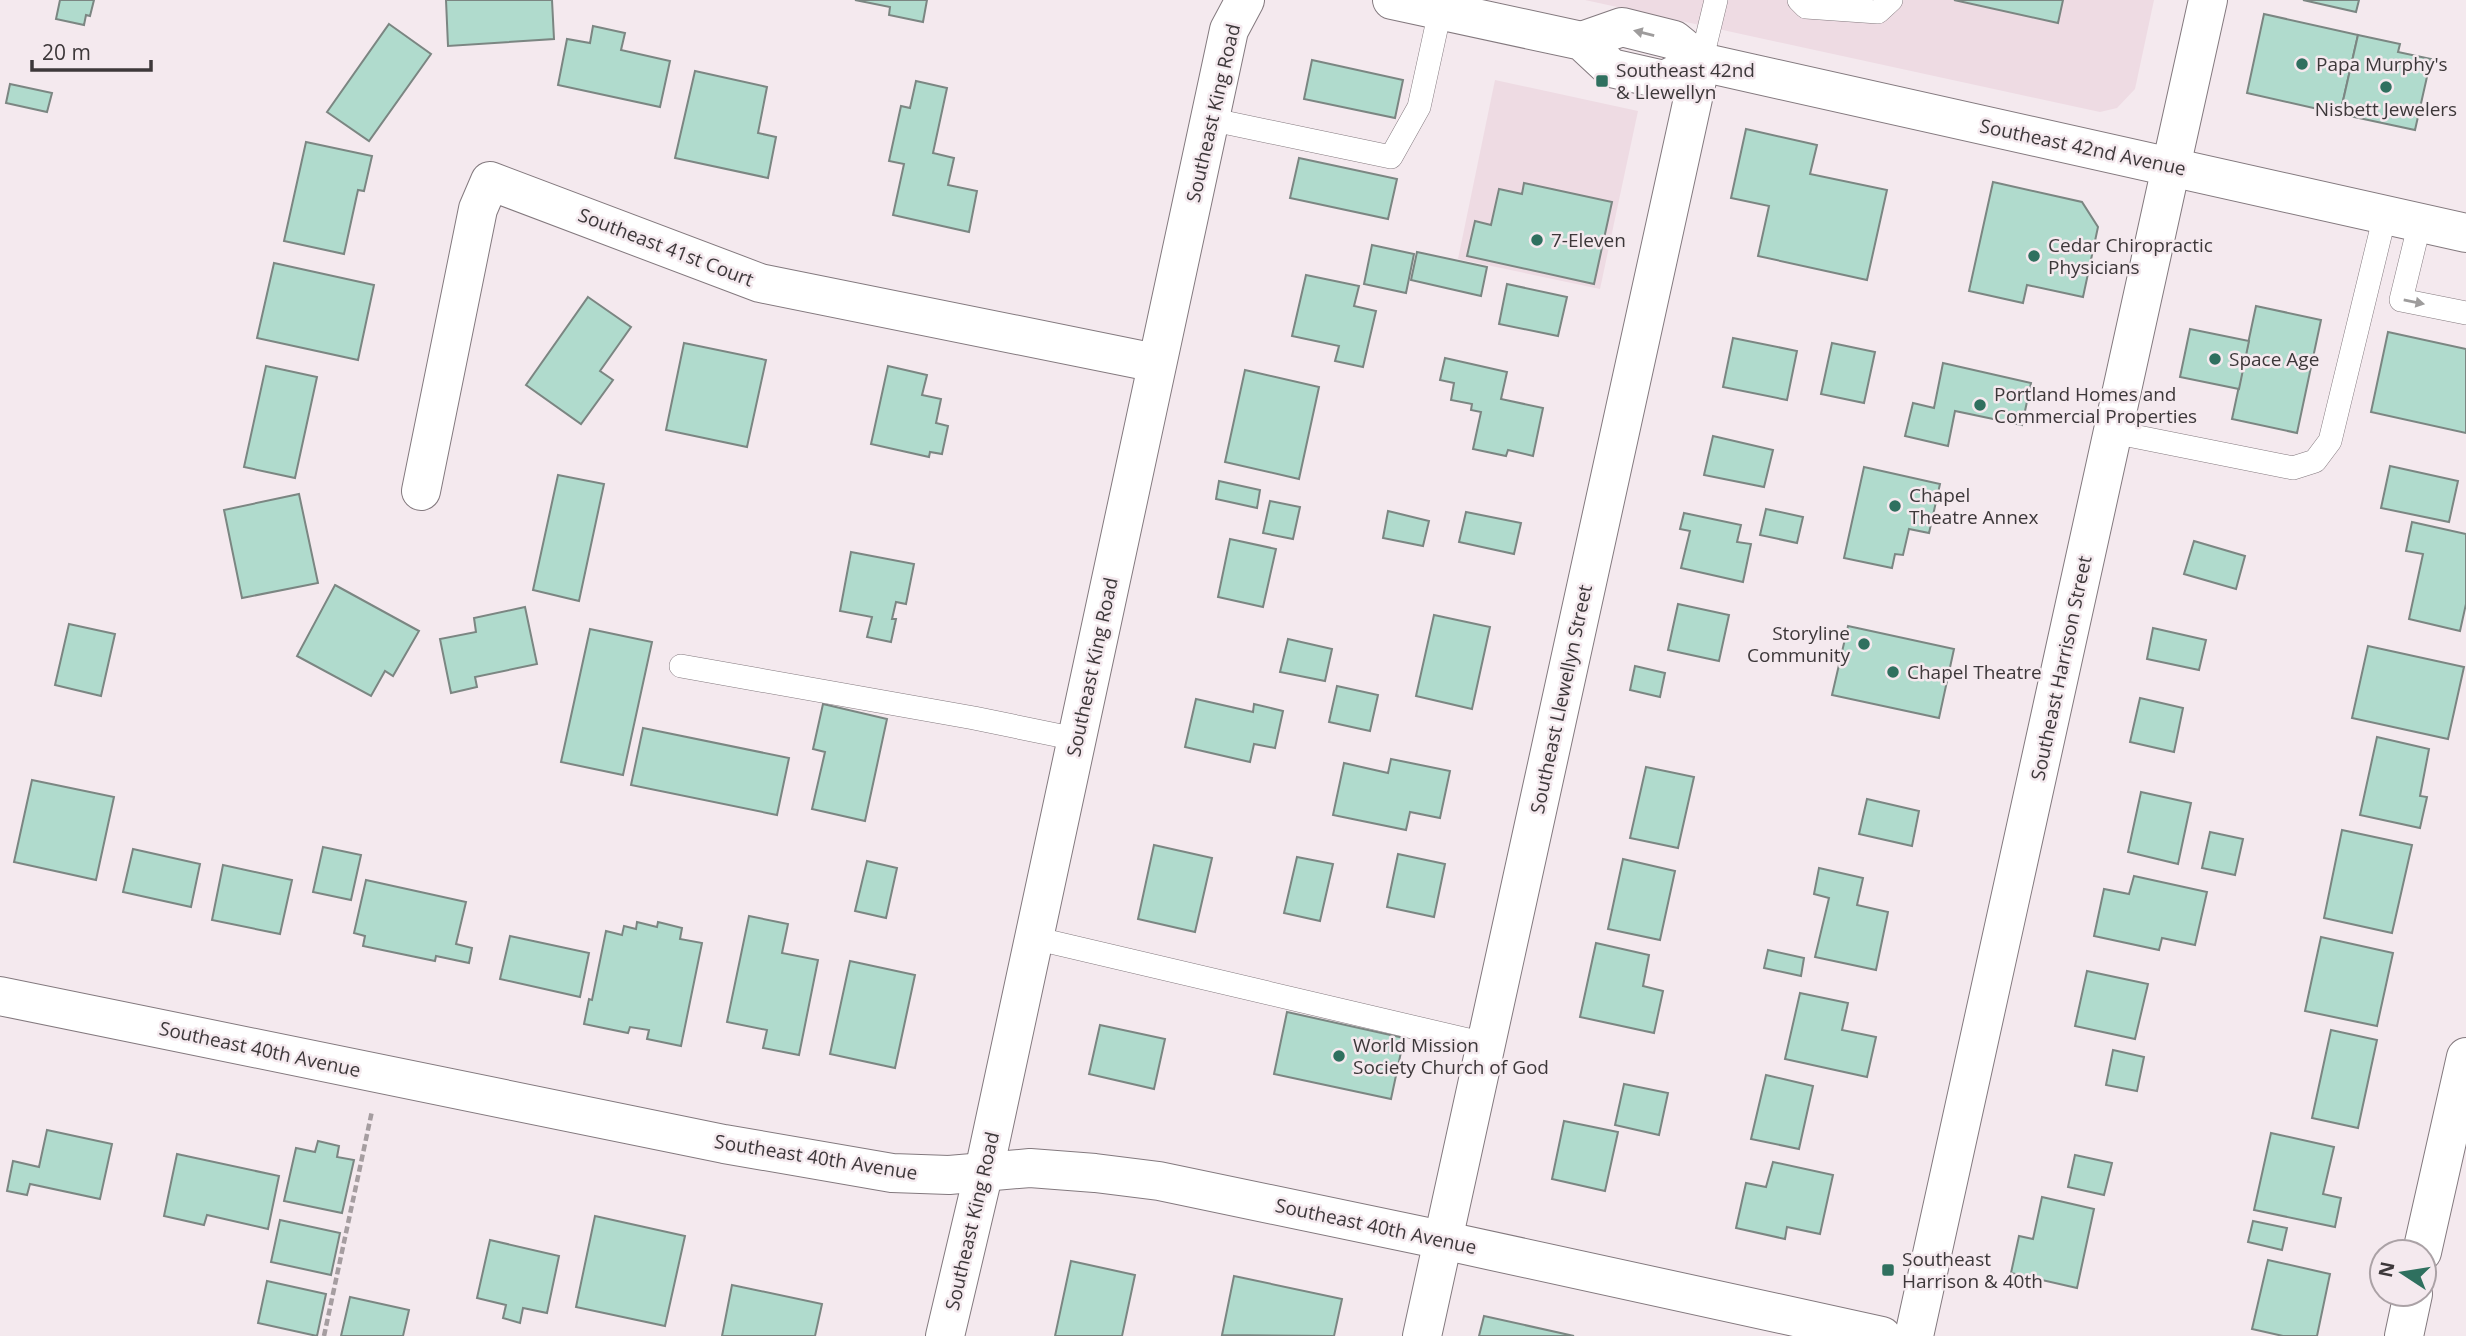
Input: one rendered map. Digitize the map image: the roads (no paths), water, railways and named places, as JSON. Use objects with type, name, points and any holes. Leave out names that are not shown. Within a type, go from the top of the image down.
[{"type":"street","name":"Southeast King Road","points":[[945,1336],[984,1171],[1209,119],[1229,30],[1245,0]]},
{"type":"street","points":[[1392,0],[1582,41],[1611,68],[1664,80],[1701,62]]},
{"type":"street","name":"Southeast Harrison Street","points":[[1914,1336],[2208,0]]},
{"type":"street","name":"Southeast 42nd Avenue","points":[[1701,62],[2466,233]]},
{"type":"street","name":"Southeast Llewellyn Street","points":[[1422,1336],[1701,62]]},
{"type":"street","name":"Southeast 41st Court","points":[[421,491],[478,209],[490,181],[760,283],[1156,363]]},
{"type":"street","name":"Southeast 40th Avenue","points":[[0,996],[724,1144],[892,1173],[949,1175],[1030,1168],[1159,1181],[1882,1336]]},
{"type":"street","points":[[2425,1238],[2466,1057]]},
{"type":"street","points":[[2404,1336],[2410,1308]]},
{"type":"lane","points":[[1701,62],[1716,0]]},
{"type":"lane","points":[[1799,0],[1806,7],[1878,12],[1891,0]]},
{"type":"lane","points":[[1209,119],[1391,157],[1419,107],[1440,11]]},
{"type":"lane","points":[[2402,218],[2401,300],[2466,313]]},
{"type":"lane","points":[[2113,432],[2293,468],[2315,461],[2330,441],[2402,218]]},
{"type":"lane","points":[[681,666],[1076,738]]},
{"type":"lane","points":[[1034,938],[1485,1044]]},
{"type":"place","name":"Papa Murphy's","points":[[2302,64]]},
{"type":"place","name":"Southeast 42nd & Llewellyn","points":[[1602,81]]},
{"type":"place","name":"Nisbett Jewelers","points":[[2386,87]]},
{"type":"place","name":"7-Eleven","points":[[1537,240]]},
{"type":"place","name":"Cedar Chiropractic Physicians","points":[[2034,256]]},
{"type":"place","name":"Space Age","points":[[2215,359]]},
{"type":"place","name":"Portland Homes and Commercial Properties","points":[[1980,405]]},
{"type":"place","name":"Chapel Theatre Annex","points":[[1895,506]]},
{"type":"place","name":"Storyline Community","points":[[1864,644]]},
{"type":"place","name":"Chapel Theatre","points":[[1893,672]]},
{"type":"place","name":"World Mission Society Church of God","points":[[1339,1056]]},
{"type":"place","name":"Southeast Harrison & 40th","points":[[1888,1270]]}]
